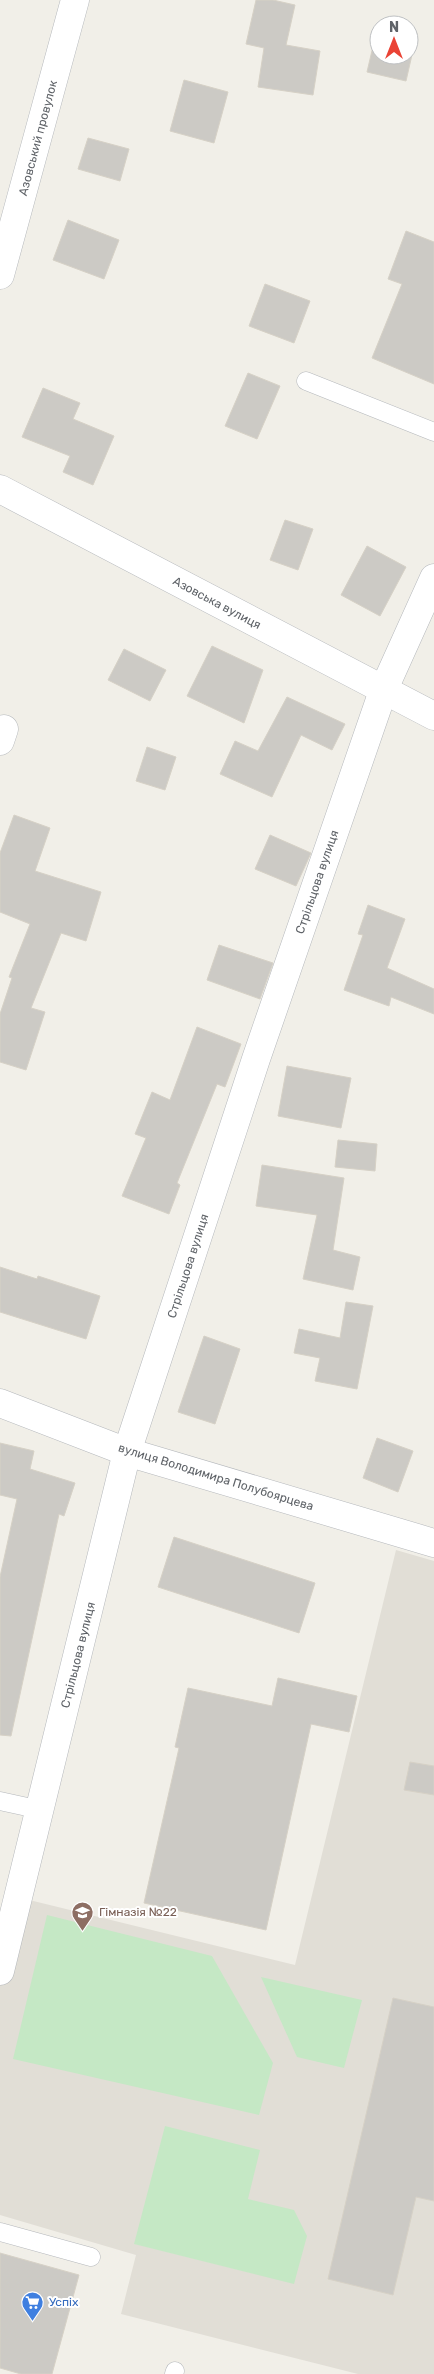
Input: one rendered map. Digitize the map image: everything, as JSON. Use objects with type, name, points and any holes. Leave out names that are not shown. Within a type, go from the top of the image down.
[{"type":"street","name":"Азовський провулок","points":[[0,275],[75,0]]},
{"type":"street","name":"Азовська вулиця","points":[[0,489],[434,716]]},
{"type":"street","name":"Стрільцова вулиця","points":[[0,1971],[17,1897],[22,1888],[127,1452],[256,1059],[383,691],[434,578]]},
{"type":"street","name":"вулиця Володимира Полубоярцева","points":[[0,1403],[127,1452],[434,1543]]},
{"type":"lane","points":[[306,381],[434,432]]},
{"type":"lane","points":[[0,1801],[41,1810]]},
{"type":"lane","points":[[0,2232],[91,2257]]},
{"type":"shaded area","name":"Гімназія №22","points":[[396,1550],[434,1561],[434,2374],[358,2374],[121,2314],[136,2255],[0,2215],[0,1971],[17,1897],[295,1965]]},
{"type":"green space","points":[[47,1915],[212,1956],[273,2063],[259,2115],[13,2059]]},
{"type":"green space","points":[[261,1977],[362,2000],[344,2068],[297,2057]]},
{"type":"green space","points":[[165,2126],[260,2150],[248,2199],[294,2210],[307,2236],[294,2284],[134,2244]]},
{"type":"building","points":[[256,0],[273,0],[295,5],[286,45],[320,51],[313,95],[258,87],[264,48],[246,44]]},
{"type":"building","points":[[369,63],[369,65],[410,65],[406,81],[367,72]]},
{"type":"building","points":[[184,80],[228,92],[214,143],[170,131]]},
{"type":"building","points":[[88,138],[129,149],[120,181],[78,169]]},
{"type":"building","points":[[68,220],[119,240],[104,279],[53,260]]},
{"type":"building","points":[[406,231],[434,242],[434,384],[372,358],[402,284],[388,279]]},
{"type":"building","points":[[265,284],[310,301],[294,343],[249,326]]},
{"type":"building","points":[[248,373],[280,386],[257,439],[225,426]]},
{"type":"building","points":[[43,388],[80,403],[73,419],[114,436],[93,485],[63,472],[70,456],[22,437]]},
{"type":"building","points":[[285,520],[313,529],[298,570],[270,560]]},
{"type":"building","points":[[367,546],[406,567],[380,616],[341,595]]},
{"type":"building","points":[[212,646],[263,670],[244,723],[187,696]]},
{"type":"building","points":[[124,649],[166,670],[150,701],[108,680]]},
{"type":"building","points":[[287,697],[345,724],[332,750],[301,735],[272,797],[220,774],[235,741],[258,751]]},
{"type":"building","points":[[147,747],[176,757],[165,790],[136,781]]},
{"type":"building","points":[[14,815],[50,828],[35,871],[101,892],[86,941],[61,933],[31,1008],[45,1012],[26,1070],[0,1062],[0,1014],[12,978],[9,977],[30,924],[0,912],[0,853]]},
{"type":"building","points":[[270,835],[311,853],[296,886],[255,869]]},
{"type":"building","points":[[368,905],[405,919],[387,968],[434,989],[434,1014],[391,997],[389,1006],[344,990],[363,935],[358,934]]},
{"type":"building","points":[[219,945],[273,963],[260,999],[207,980]]},
{"type":"building","points":[[197,1027],[241,1044],[225,1087],[217,1084],[177,1183],[180,1185],[169,1214],[122,1196],[146,1138],[135,1134],[152,1092],[170,1100]]},
{"type":"building","points":[[287,1066],[351,1078],[341,1128],[278,1116]]},
{"type":"building","points":[[338,1140],[377,1144],[375,1171],[335,1167]]},
{"type":"building","points":[[262,1165],[344,1178],[333,1250],[360,1257],[353,1290],[303,1279],[317,1215],[256,1206]]},
{"type":"building","points":[[0,1267],[37,1279],[38,1276],[100,1296],[86,1339],[0,1312]]},
{"type":"building","points":[[346,1302],[373,1306],[357,1389],[315,1381],[320,1358],[294,1353],[299,1329],[340,1338]]},
{"type":"building","points":[[204,1336],[240,1349],[215,1424],[178,1412]]},
{"type":"building","points":[[377,1438],[413,1451],[398,1492],[363,1478]]},
{"type":"building","points":[[0,1443],[34,1451],[30,1469],[75,1483],[64,1516],[59,1514],[11,1736],[0,1735],[0,1577],[17,1499],[0,1495]]},
{"type":"building","points":[[174,1537],[315,1583],[299,1633],[158,1587]]},
{"type":"building","points":[[278,1678],[357,1696],[349,1732],[311,1724],[266,1930],[144,1903],[179,1748],[175,1747],[188,1688],[272,1706]]},
{"type":"building","points":[[410,1762],[434,1766],[434,1795],[404,1790]]},
{"type":"building","points":[[393,1998],[434,2007],[434,2201],[416,2197],[393,2295],[328,2279]]},
{"type":"building","name":"Успіх","points":[[0,2253],[79,2275],[52,2374],[21,2374],[0,2368]]},
{"type":"place","name":"Гімназія №22","points":[[83,1931]]},
{"type":"place","name":"Успіх","points":[[33,2321]]}]
